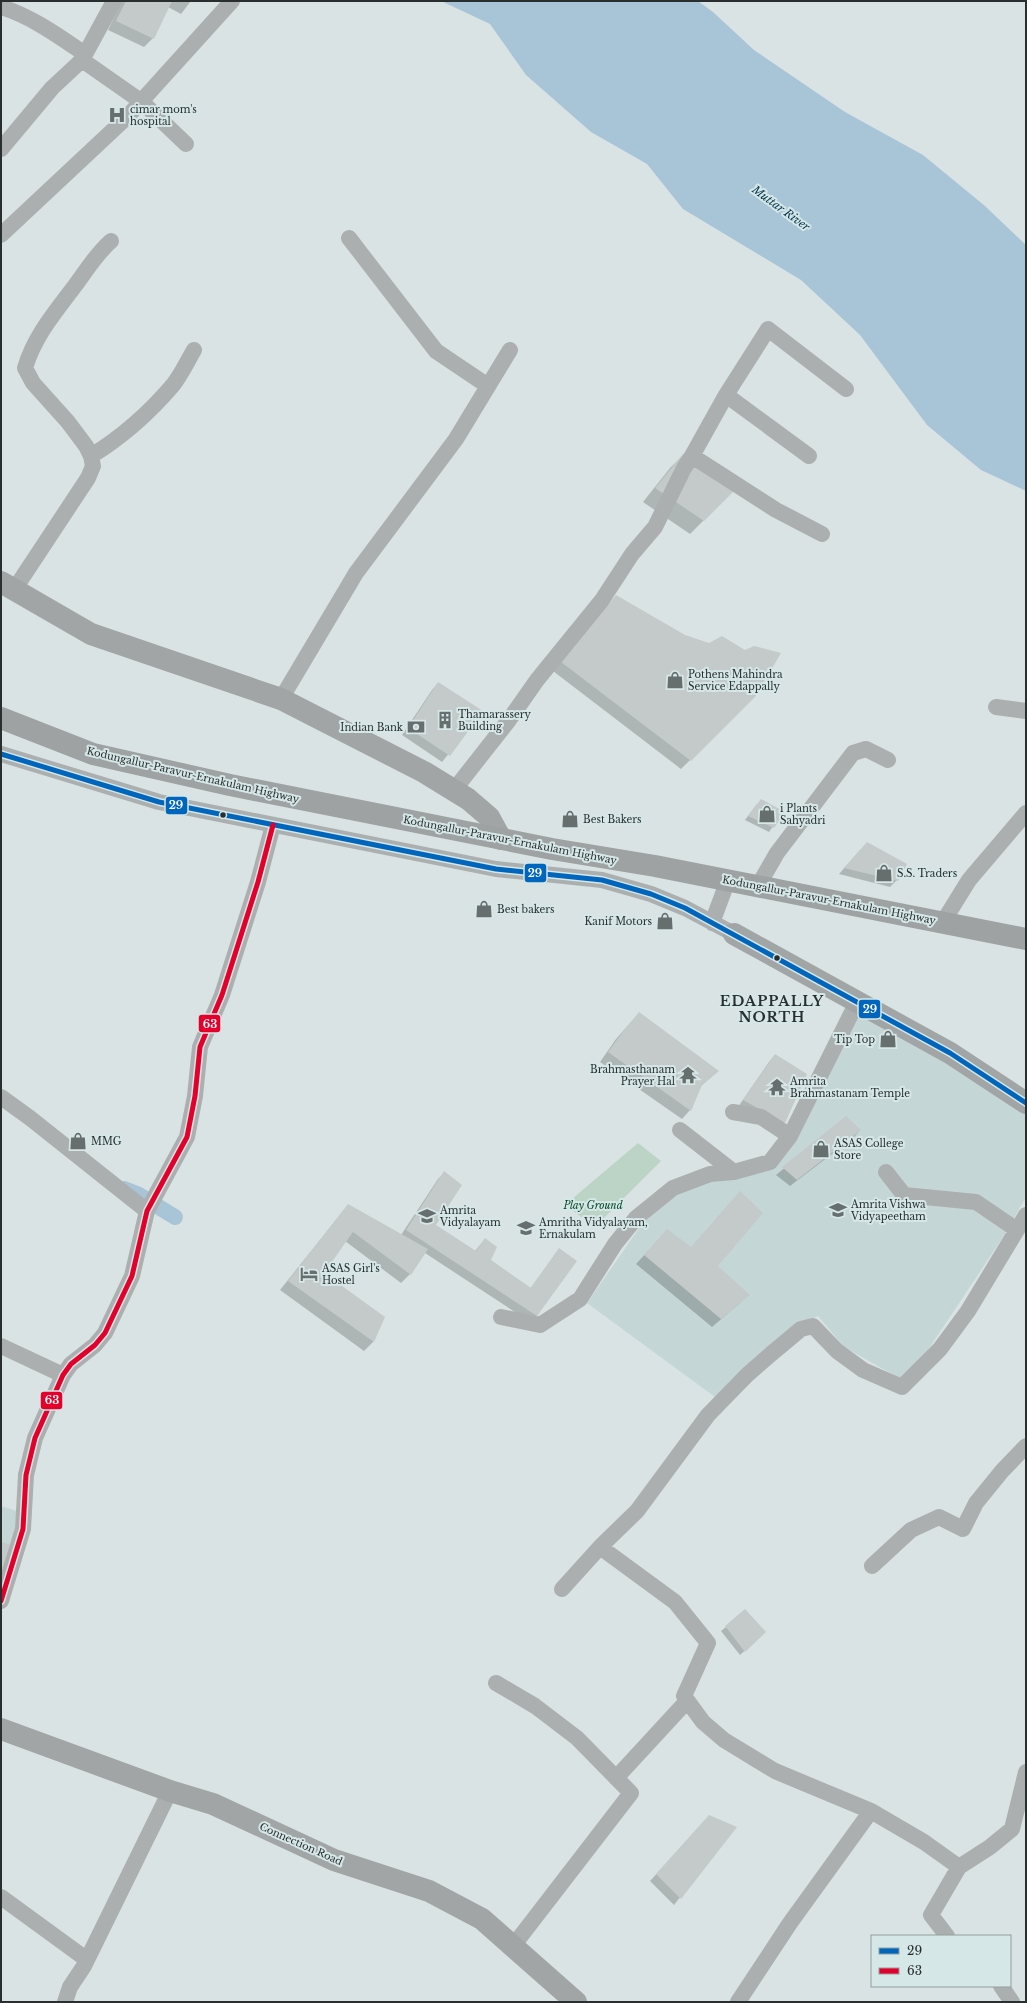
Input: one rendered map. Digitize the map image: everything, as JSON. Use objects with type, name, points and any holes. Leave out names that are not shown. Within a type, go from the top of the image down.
[{"type":"highway","name":"Kodungallur-Paravur-Ernakulam Highway","points":[[1,718],[93,754],[230,785],[501,839],[728,880],[1026,938]]},
{"type":"street","points":[[1,149],[52,88],[84,57],[114,1]]},
{"type":"street","points":[[1,235],[142,102],[232,1]]},
{"type":"street","points":[[1,7],[24,17],[61,37],[84,57],[142,102],[186,144]]},
{"type":"street","points":[[349,238],[436,350],[488,386]]},
{"type":"street","points":[[111,241],[89,265],[56,310],[29,355],[25,368],[33,383],[77,432],[92,456],[93,466],[88,478],[7,586],[91,634],[282,699],[424,772],[468,798],[489,817],[501,839]]},
{"type":"street","points":[[454,790],[510,720],[537,680],[602,600],[632,554],[655,527],[684,468],[726,395],[768,330],[846,389]]},
{"type":"street","points":[[92,456],[118,438],[159,400],[174,384],[194,350]]},
{"type":"street","points":[[282,699],[356,573],[456,439],[510,350]]},
{"type":"street","points":[[726,395],[809,456]]},
{"type":"street","points":[[692,456],[776,510],[822,534]]},
{"type":"street","points":[[996,707],[1026,711]]},
{"type":"street","points":[[758,886],[777,853],[852,753],[866,749],[888,760]]},
{"type":"street","points":[[1,754],[159,802],[496,869],[602,880],[651,894],[685,908],[734,934],[950,1053],[1026,1103]]},
{"type":"street","points":[[944,922],[969,880],[1012,827],[1026,813]]},
{"type":"street","points":[[1,1601],[23,1529],[26,1475],[35,1438],[63,1375],[71,1364],[95,1345],[105,1333],[132,1276],[151,1205],[187,1137],[195,1096],[200,1047],[222,995],[258,882],[273,825]]},
{"type":"street","points":[[602,880],[610,859]]},
{"type":"street","points":[[712,923],[728,880]]},
{"type":"street","points":[[501,1318],[540,1325],[580,1299],[615,1244],[636,1218],[673,1188],[710,1174],[734,1172],[770,1162],[790,1136],[857,1002]]},
{"type":"street","points":[[1,1097],[151,1205]]},
{"type":"street","points":[[733,1112],[761,1118],[790,1136]]},
{"type":"street","points":[[680,1130],[734,1172]]},
{"type":"street","points":[[886,1172],[904,1195],[976,1202],[1017,1230]]},
{"type":"street","points":[[562,1589],[600,1547],[637,1511],[708,1415],[747,1375],[801,1329],[813,1326],[837,1351],[863,1370],[902,1387],[940,1348],[968,1311],[1026,1215]]},
{"type":"street","points":[[1,1346],[63,1375]]},
{"type":"street","points":[[872,1566],[911,1530],[939,1517],[963,1529],[976,1503],[1002,1471],[1026,1446]]},
{"type":"street","points":[[600,1547],[675,1602],[708,1643],[684,1696],[703,1722],[724,1740],[775,1771],[871,1811],[924,1842],[959,1867]]},
{"type":"street","points":[[496,1684],[535,1706],[577,1738],[631,1793],[513,1946]]},
{"type":"street","points":[[616,1778],[687,1700]]},
{"type":"street","name":"Connection Road","points":[[1,1729],[170,1791],[213,1804],[334,1860],[429,1891],[482,1919],[576,2002]]},
{"type":"street","points":[[946,1935],[931,1915],[959,1867],[990,1847],[1012,1829],[1026,1772]]},
{"type":"street","points":[[65,2002],[70,1987],[84,1966],[86,1959],[170,1791]]},
{"type":"street","points":[[738,2002],[790,1923],[871,1811]]},
{"type":"street","points":[[1,1897],[86,1959]]},
{"type":"street","points":[[1002,1987],[1012,2002]]},
{"type":"shaded area","name":"Amrita Vishwa Vidyapeetham","points":[[860,1011],[945,1059],[1026,1114],[1026,1197],[1003,1237],[930,1347],[901,1379],[844,1347],[818,1316],[787,1331],[715,1397],[587,1303],[642,1224],[676,1194],[710,1179],[774,1165]]},
{"type":"shaded area","points":[[1,1506],[17,1511],[11,1564],[1,1589]]},
{"type":"green space","name":"Play Ground","points":[[638,1143],[661,1161],[595,1227],[565,1205]]},
{"type":"water","name":"Muttar River","points":[[441,1],[698,1],[713,12],[754,50],[845,112],[923,155],[985,206],[1026,245],[1026,491],[981,470],[927,425],[860,335],[801,280],[683,209],[647,164],[591,132],[526,75],[490,24]]},
{"type":"building","points":[[126,1],[172,1],[154,39],[116,21]]},
{"type":"building","points":[[683,454],[734,491],[704,521],[655,488]]},
{"type":"building","name":"Pothens Mahindra Service Edappally","points":[[616,595],[685,635],[709,643],[722,636],[745,650],[754,646],[781,653],[755,697],[691,761],[561,662]]},
{"type":"building","name":"Thamarassery Building","points":[[438,682],[483,711],[450,756],[408,728]]},
{"type":"building","name":"i Plants Sahyadri","points":[[761,799],[785,812],[774,828],[748,816]]},
{"type":"building","points":[[867,842],[907,864],[898,881],[844,868]]},
{"type":"building","points":[[639,1012],[719,1071],[702,1085],[691,1111],[608,1052]]},
{"type":"building","name":"Amrita Brahmastanam Temple","points":[[775,1054],[807,1074],[785,1123],[743,1100]]},
{"type":"building","name":"ASAS College Store","points":[[846,1116],[861,1130],[797,1180],[782,1167]]},
{"type":"building","name":"Amritha Vidyalayam, Ernakulam","points":[[444,1171],[462,1185],[436,1225],[476,1251],[485,1238],[497,1247],[491,1260],[531,1288],[559,1248],[577,1261],[537,1316],[406,1230]]},
{"type":"building","points":[[740,1191],[763,1213],[718,1266],[750,1295],[721,1319],[644,1255],[667,1229],[691,1247]]},
{"type":"building","name":"ASAS Girl's Hostel","points":[[348,1204],[428,1249],[411,1275],[353,1232],[324,1273],[385,1317],[374,1342],[288,1281]]},
{"type":"building","points":[[1,1542],[12,1545],[1,1580]]},
{"type":"building","points":[[745,1609],[766,1632],[745,1652],[725,1626]]},
{"type":"building","points":[[709,1815],[737,1827],[681,1899],[656,1874]]},
{"type":"waterway","points":[[124,1189],[139,1195],[175,1217]]},
{"type":"transit line","name":"29","points":[[1,754],[159,802],[496,869],[602,880],[651,894],[685,908],[950,1053],[1026,1103]]},
{"type":"transit line","name":"63","points":[[1,1601],[23,1529],[26,1475],[35,1438],[63,1375],[71,1364],[95,1345],[105,1333],[132,1276],[147,1211],[187,1137],[195,1096],[200,1047],[222,995],[258,882],[273,825]]},
{"type":"place","name":"cimar mom's hospital","points":[[117,115]]},
{"type":"place","name":"Pothens Mahindra Service Edappally","points":[[675,680]]},
{"type":"place","name":"Thamarassery Building","points":[[445,720]]},
{"type":"place","name":"Indian Bank","points":[[416,727]]},
{"type":"place","name":"i Plants Sahyadri","points":[[767,814]]},
{"type":"place","name":"Best Bakers","points":[[570,819]]},
{"type":"place","name":"S.S. Traders","points":[[884,873]]},
{"type":"place","name":"Best bakers","points":[[484,909]]},
{"type":"place","name":"Kanif Motors","points":[[665,921]]},
{"type":"place","name":"Tip Top","points":[[888,1039]]},
{"type":"place","name":"Brahmasthanam Prayer Hal","points":[[688,1075]]},
{"type":"place","name":"Amrita Brahmastanam Temple","points":[[777,1087]]},
{"type":"place","name":"MMG","points":[[78,1141]]},
{"type":"place","name":"ASAS College Store","points":[[821,1149]]},
{"type":"place","name":"Amrita Vishwa Vidyapeetham","points":[[838,1210]]},
{"type":"place","name":"Amrita Vidyalayam","points":[[427,1216]]},
{"type":"place","name":"Amritha Vidyalayam, Ernakulam","points":[[526,1228]]},
{"type":"place","name":"ASAS Girl's Hostel","points":[[309,1274]]},
{"type":"district","name":"EDAPPALLY NORTH","points":[[772,1010]]}]
